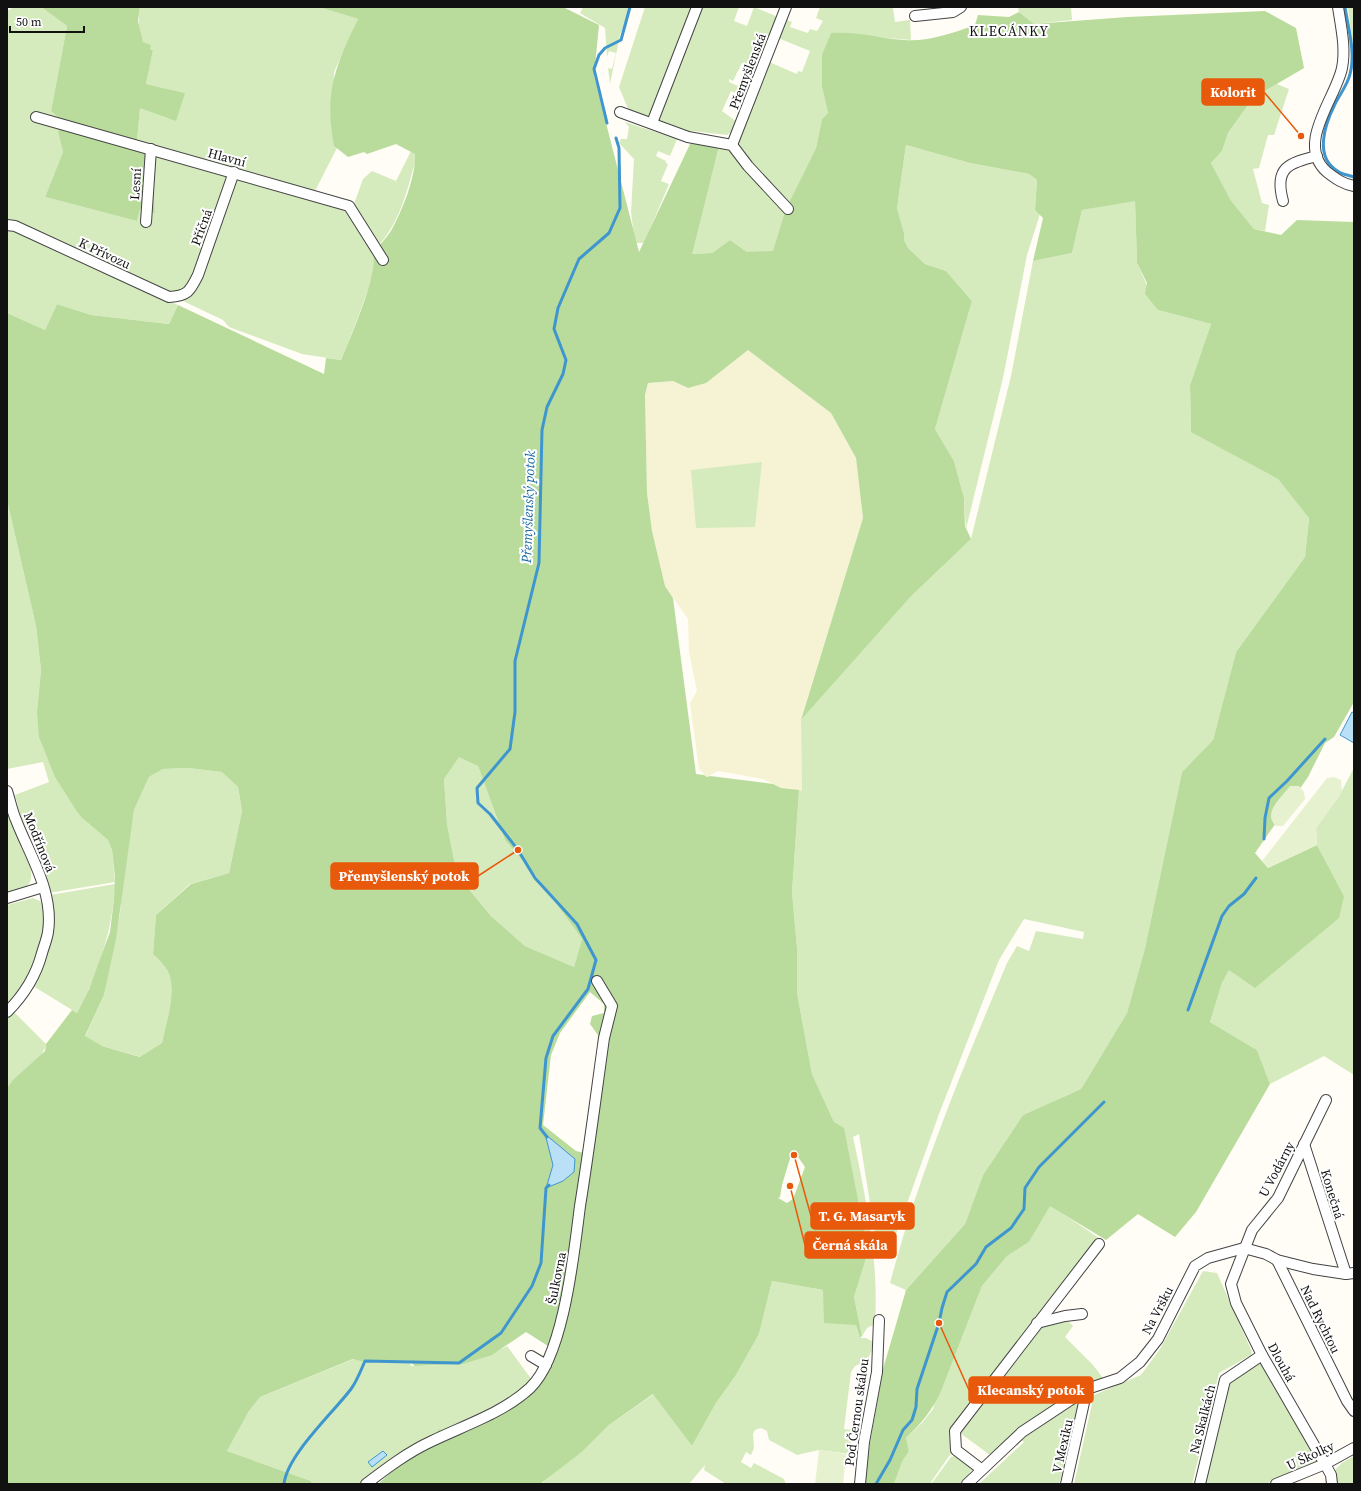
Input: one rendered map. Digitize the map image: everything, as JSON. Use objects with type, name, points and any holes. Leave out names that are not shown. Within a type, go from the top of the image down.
[{"type":"street","points":[[652,123],[697,7]]},
{"type":"street","name":"Přemyšlenská","points":[[732,145],[786,7]]},
{"type":"street","points":[[915,16],[953,12],[961,7]]},
{"type":"street","points":[[1338,7],[1344,52],[1342,69],[1320,121],[1316,136],[1317,156],[1323,168],[1337,180],[1354,186]]},
{"type":"street","points":[[620,112],[688,137],[732,145],[748,166],[788,208]]},
{"type":"street","name":"Hlavní","points":[[36,117],[234,172],[349,206],[383,260]]},
{"type":"street","name":"Lesní","points":[[146,222],[151,149]]},
{"type":"street","points":[[1283,201],[1280,189],[1283,173],[1289,165],[1299,160],[1317,156]]},
{"type":"street","name":"Příčná","points":[[191,290],[234,172]]},
{"type":"street","name":"K Přívozu","points":[[7,225],[15,226],[169,297],[181,296],[191,290]]},
{"type":"street","name":"Modřínová","points":[[7,791],[16,819],[35,860],[48,905],[48,932],[34,976],[25,992],[7,1012]]},
{"type":"street","points":[[7,898],[43,887]]},
{"type":"street","name":"Šulkovna","points":[[366,1484],[396,1461],[432,1441],[464,1427],[516,1399],[531,1387],[546,1364],[560,1325],[574,1259],[604,1038],[612,1006],[597,982]]},
{"type":"street","name":"U Vodárny","points":[[1244,1248],[1252,1230],[1278,1198],[1326,1100]]},
{"type":"street","name":"Konečná","points":[[1304,1144],[1350,1274]]},
{"type":"street","points":[[981,1469],[956,1450],[955,1431],[1099,1244]]},
{"type":"street","name":"Na Vršku","points":[[967,1484],[981,1469],[1022,1432],[1087,1389],[1120,1378],[1140,1362],[1158,1339],[1195,1266],[1217,1254],[1244,1248],[1266,1254],[1277,1260],[1350,1274]]},
{"type":"street","name":"Dlouhá","points":[[1244,1248],[1231,1284],[1236,1302],[1262,1355],[1331,1475],[1332,1484]]},
{"type":"street","name":"Nad Rychtou","points":[[1277,1260],[1347,1401],[1354,1410]]},
{"type":"street","points":[[1037,1323],[1065,1316],[1082,1314]]},
{"type":"street","name":"Pod Černou skálou","points":[[860,1484],[864,1442],[878,1372],[879,1320]]},
{"type":"street","name":"Na Skalkách","points":[[1200,1484],[1225,1380],[1262,1355]]},
{"type":"street","points":[[531,1356],[546,1364]]},
{"type":"street","name":"V Mexiku","points":[[1066,1484],[1087,1389]]},
{"type":"street","name":"U Školky","points":[[1276,1484],[1325,1464],[1354,1448]]},
{"type":"shaded area","points":[[748,350],[831,413],[856,458],[863,518],[801,719],[802,791],[781,788],[763,779],[718,771],[707,777],[699,769],[690,703],[697,691],[689,652],[688,619],[665,586],[652,531],[647,493],[645,395],[648,383],[673,381],[688,388]]},
{"type":"green space","points":[[14,7],[41,7],[67,26],[51,111],[62,121],[58,132],[63,152],[45,197],[137,221],[140,209],[155,212],[152,155],[166,148],[137,141],[140,108],[185,93],[146,84],[153,50],[144,43],[141,38],[139,25],[140,7],[319,7],[358,19],[334,72],[337,148],[315,191],[316,199],[346,208],[370,246],[375,259],[372,278],[341,360],[302,354],[229,327],[223,320],[128,275],[7,222],[7,11]]},
{"type":"green space","points":[[41,7],[140,7],[138,21],[143,42],[151,45],[150,49],[153,50],[146,84],[185,93],[176,121],[140,108],[137,141],[167,148],[152,155],[155,213],[140,209],[137,221],[45,197],[63,152],[58,132],[62,121],[51,111],[67,26]]},
{"type":"green space","points":[[319,7],[563,7],[599,25],[594,76],[639,252],[691,142],[719,146],[692,254],[712,253],[730,240],[747,252],[773,251],[785,211],[816,148],[822,119],[828,113],[822,87],[822,55],[831,33],[859,34],[904,40],[922,40],[949,34],[975,25],[978,15],[1009,17],[1019,12],[1034,24],[1127,17],[1265,11],[1296,28],[1304,68],[1253,98],[1228,133],[1222,151],[1211,163],[1231,201],[1254,229],[1281,235],[1297,220],[1354,222],[1354,702],[1334,737],[1325,743],[1308,777],[1255,853],[1268,868],[1317,845],[1344,896],[1339,918],[1255,988],[1229,970],[1222,983],[1210,1022],[1257,1050],[1270,1084],[1196,1212],[1175,1237],[1138,1214],[1106,1240],[1050,1206],[1029,1242],[1007,1256],[982,1286],[939,1396],[927,1415],[906,1438],[909,1451],[902,1462],[894,1484],[865,1484],[864,1477],[883,1369],[906,1290],[965,1224],[983,1175],[1023,1115],[1081,1089],[1127,1013],[1145,948],[1182,772],[1213,740],[1236,652],[1305,557],[1309,518],[1278,479],[1191,432],[1190,385],[1211,324],[1158,310],[1145,294],[1147,283],[1137,263],[1135,201],[1082,210],[1072,253],[1033,261],[1043,218],[1035,210],[1037,180],[1029,174],[970,163],[906,145],[897,208],[904,233],[904,240],[908,248],[925,264],[946,271],[972,301],[935,429],[954,461],[964,498],[965,526],[971,539],[911,596],[801,720],[863,518],[856,458],[831,413],[748,350],[706,383],[688,388],[673,381],[648,383],[645,395],[647,493],[652,531],[665,586],[673,598],[696,774],[707,777],[710,776],[773,784],[781,788],[799,790],[792,892],[797,948],[797,993],[812,1074],[834,1122],[844,1128],[868,1252],[854,1297],[862,1336],[860,1338],[856,1325],[824,1323],[823,1290],[772,1281],[759,1334],[736,1375],[716,1403],[692,1446],[653,1394],[609,1425],[583,1451],[540,1484],[378,1484],[440,1429],[441,1432],[513,1398],[532,1380],[548,1346],[526,1332],[492,1355],[463,1364],[415,1366],[409,1361],[364,1362],[353,1359],[260,1397],[249,1411],[227,1451],[311,1481],[311,1484],[7,1484],[7,1088],[13,1080],[45,1051],[46,1044],[72,1010],[77,1013],[89,989],[110,932],[115,877],[112,850],[108,840],[82,818],[76,810],[55,777],[39,737],[37,711],[41,670],[36,626],[7,500],[7,313],[45,330],[57,304],[91,315],[169,324],[178,305],[324,374],[326,358],[341,360],[357,322],[368,290],[374,262],[373,253],[387,237],[400,214],[408,194],[415,163],[415,154],[396,144],[367,154],[364,152],[348,157],[334,146],[330,111],[331,95],[343,51],[358,19]],"holes":[[[459,757],[478,766],[505,840],[539,880],[582,939],[574,967],[525,946],[491,916],[457,875],[447,824],[444,779]],[[188,768],[222,772],[238,787],[242,811],[229,873],[191,884],[156,915],[153,954],[163,964],[169,974],[171,1001],[162,1043],[140,1057],[102,1046],[85,1036],[104,995],[116,939],[134,810],[149,777],[163,769]],[[590,992],[604,1004],[604,1013],[592,1016],[590,1024],[598,1035],[597,1054],[584,1153],[576,1151],[543,1125],[551,1055],[560,1033]],[[791,1155],[798,1157],[805,1167],[793,1199],[787,1203],[778,1198],[780,1197]]]},
{"type":"green space","points":[[583,7],[630,7],[620,35],[610,84],[608,68],[612,69],[616,53],[609,51],[607,57],[605,28],[580,13]]},
{"type":"green space","points":[[645,7],[739,7],[734,21],[747,26],[754,7],[778,17],[753,81],[746,79],[751,66],[742,63],[733,81],[729,79],[729,82],[749,91],[747,98],[731,91],[722,111],[737,122],[731,132],[727,135],[692,131],[691,133],[629,111],[619,87]]},
{"type":"green space","points":[[820,7],[901,7],[893,8],[895,22],[910,20],[911,40],[831,33],[827,44],[822,87],[828,113],[822,119],[816,148],[789,204],[749,164],[737,144],[769,62],[797,74],[798,71],[802,72],[810,51],[778,38],[785,19],[792,22],[790,27],[808,33],[810,29],[817,31],[823,21],[816,18]]},
{"type":"green space","points":[[1018,7],[1071,7],[1072,20],[1034,24],[1019,12]]},
{"type":"green space","points":[[1348,7],[1354,7],[1354,56]]},
{"type":"green space","points":[[1277,84],[1289,89],[1274,135],[1268,135],[1259,168],[1253,169],[1262,203],[1269,205],[1265,231],[1254,229],[1231,202],[1211,163],[1222,151],[1228,133],[1253,98]]},
{"type":"green space","points":[[625,122],[677,139],[670,156],[658,151],[656,156],[666,161],[668,164],[661,181],[669,184],[644,243],[635,243],[631,212],[634,159],[619,143],[621,139],[627,139],[629,127]]},
{"type":"green space","points":[[906,145],[970,163],[1029,174],[1037,180],[1035,210],[1040,214],[1027,255],[1003,378],[966,529],[964,498],[954,461],[935,429],[972,301],[946,271],[925,264],[908,248],[904,240],[904,233],[897,208]]},
{"type":"green space","points":[[719,146],[733,151],[785,211],[773,252],[747,252],[730,240],[712,253],[691,254]]},
{"type":"green space","points":[[411,151],[415,154],[416,159],[406,193],[393,225],[379,245],[354,204],[363,179],[372,171],[396,181]]},
{"type":"green space","points":[[1135,200],[1137,263],[1158,310],[1211,324],[1190,385],[1191,431],[1278,479],[1309,517],[1305,557],[1236,652],[1213,740],[1182,772],[1145,948],[1127,1013],[1081,1089],[1023,1115],[983,1175],[965,1224],[906,1290],[890,1283],[914,1201],[943,1121],[1007,963],[1017,946],[1029,951],[1036,931],[1083,939],[1084,932],[1024,919],[999,960],[939,1114],[889,1254],[878,1254],[859,1134],[853,1137],[867,1206],[875,1277],[875,1324],[867,1328],[862,1336],[854,1297],[868,1252],[834,1122],[812,1074],[797,993],[797,948],[792,892],[799,790],[802,791],[801,720],[909,597],[971,539],[1011,376],[1033,261],[1072,253],[1082,210]]},
{"type":"green space","points":[[7,228],[178,305],[169,324],[91,315],[57,304],[45,330],[7,313]]},
{"type":"green space","points":[[762,462],[755,527],[696,528],[691,470]]},
{"type":"green space","points":[[7,500],[36,626],[41,670],[37,711],[82,818],[108,840],[112,850],[115,882],[49,893],[37,848],[20,814],[15,795],[49,782],[43,762],[7,769]]},
{"type":"green space","points":[[459,756],[478,766],[505,840],[539,880],[582,939],[574,967],[525,946],[491,916],[457,875],[447,824],[444,779]]},
{"type":"green space","points":[[188,768],[223,772],[238,787],[242,811],[229,873],[190,884],[156,915],[153,954],[163,964],[169,974],[171,1001],[162,1043],[141,1057],[102,1046],[85,1037],[104,995],[120,914],[122,890],[134,810],[149,777],[163,769]]},
{"type":"green space","points":[[1354,768],[1354,1075],[1324,1056],[1270,1084],[1257,1050],[1210,1022],[1222,983],[1229,970],[1344,896],[1317,845],[1316,828],[1339,796]]},
{"type":"green space","points":[[1334,777],[1341,780],[1342,792],[1316,828],[1317,845],[1268,868],[1262,861],[1327,778]]},
{"type":"green space","points":[[1290,786],[1299,786],[1304,792],[1305,799],[1283,826],[1276,826],[1272,821],[1272,811],[1274,806]]},
{"type":"green space","points":[[7,812],[28,860],[31,870],[31,879],[26,887],[7,893]]},
{"type":"green space","points":[[115,884],[111,918],[103,951],[92,982],[77,1013],[33,986],[44,962],[49,942],[50,895]]},
{"type":"green space","points":[[33,898],[40,901],[45,919],[38,955],[25,984],[7,1006],[7,905]]},
{"type":"green space","points":[[13,1011],[46,1044],[44,1050],[35,1061],[7,1088],[7,1017]]},
{"type":"green space","points":[[1050,1205],[1099,1238],[949,1435],[952,1452],[931,1482],[932,1483],[951,1457],[954,1456],[972,1466],[973,1469],[960,1484],[894,1484],[902,1462],[909,1451],[906,1438],[922,1423],[933,1409],[935,1400],[942,1389],[982,1286],[1007,1256],[1029,1242]]},
{"type":"green space","points":[[1203,1271],[1217,1273],[1252,1352],[1251,1355],[1219,1373],[1192,1484],[1074,1484],[1094,1395],[1141,1375],[1160,1349]]},
{"type":"green space","points":[[772,1281],[823,1290],[856,1325],[860,1338],[866,1338],[875,1343],[867,1361],[855,1366],[851,1372],[844,1429],[852,1430],[850,1454],[819,1450],[797,1455],[769,1440],[767,1431],[761,1428],[755,1430],[753,1434],[754,1448],[751,1455],[746,1452],[741,1462],[751,1468],[754,1463],[784,1479],[786,1484],[726,1484],[704,1470],[705,1465],[689,1484],[541,1484],[560,1467],[583,1451],[609,1425],[654,1394],[692,1446],[716,1403],[736,1375],[759,1334]]},
{"type":"green space","points":[[1067,1320],[1073,1326],[1065,1337],[1093,1365],[1103,1378],[1081,1389],[1075,1389],[1057,1405],[1022,1427],[990,1455],[960,1433],[1038,1327]]},
{"type":"green space","points":[[507,1346],[532,1380],[520,1393],[373,1474],[361,1484],[311,1484],[311,1481],[227,1451],[249,1411],[260,1397],[354,1359],[364,1362],[409,1361],[411,1366],[449,1365],[472,1361],[494,1353]]},
{"type":"green space","points":[[1261,1362],[1318,1461],[1265,1484],[1203,1484],[1227,1384]]},
{"type":"green space","points":[[1080,1396],[1060,1481],[1058,1484],[979,1484],[1024,1442],[1020,1439]]},
{"type":"green space","points":[[819,1450],[846,1454],[843,1484],[815,1484]]},
{"type":"green space","points":[[1354,1456],[1354,1484],[1337,1484],[1333,1472],[1342,1463]]},
{"type":"water","points":[[1352,712],[1354,713],[1354,743],[1340,735]]},
{"type":"water","points":[[545,1134],[575,1159],[574,1172],[563,1181],[546,1188],[553,1165]]},
{"type":"water","points":[[383,1451],[387,1455],[372,1467],[368,1462]]},
{"type":"waterway","name":"Přemyšlenský potok","points":[[607,123],[594,69],[599,55],[605,48],[621,40],[630,7]]},
{"type":"waterway","points":[[1345,7],[1352,49],[1352,66],[1348,82],[1331,112],[1325,131],[1324,150],[1326,158],[1331,166],[1341,173],[1354,177]]},
{"type":"waterway","name":"Přemyšlenský potok","points":[[547,1137],[540,1128],[546,1058],[553,1036],[588,989],[596,960],[577,924],[535,878],[518,850],[490,814],[478,803],[477,788],[510,749],[515,712],[515,661],[539,563],[542,430],[547,407],[563,374],[566,360],[554,329],[558,308],[579,259],[609,233],[620,208],[619,148],[616,138]]},
{"type":"waterway","points":[[1264,839],[1265,818],[1269,798],[1287,781],[1325,739]]},
{"type":"waterway","points":[[1188,1010],[1222,916],[1229,906],[1244,894],[1256,878]]},
{"type":"waterway","points":[[876,1484],[890,1460],[903,1430],[912,1420],[916,1407],[917,1389],[939,1323],[947,1292],[976,1264],[986,1247],[1011,1228],[1024,1209],[1025,1188],[1039,1167],[1104,1102]]},
{"type":"waterway","name":"Přemyšlenský potok","points":[[284,1484],[293,1460],[351,1389],[365,1361],[459,1363],[501,1333],[532,1286],[541,1263],[546,1188],[549,1185]]},
{"type":"place","name":"Kolorit","points":[[1301,136]]},
{"type":"place","name":"Přemyšlenský potok","points":[[518,850]]},
{"type":"place","name":"T. G. Masaryk","points":[[794,1155]]},
{"type":"place","name":"Černá skála","points":[[790,1186]]},
{"type":"place","name":"Klecanský potok","points":[[939,1323]]},
{"type":"district","name":"KLECÁNKY","points":[[1009,31]]}]
